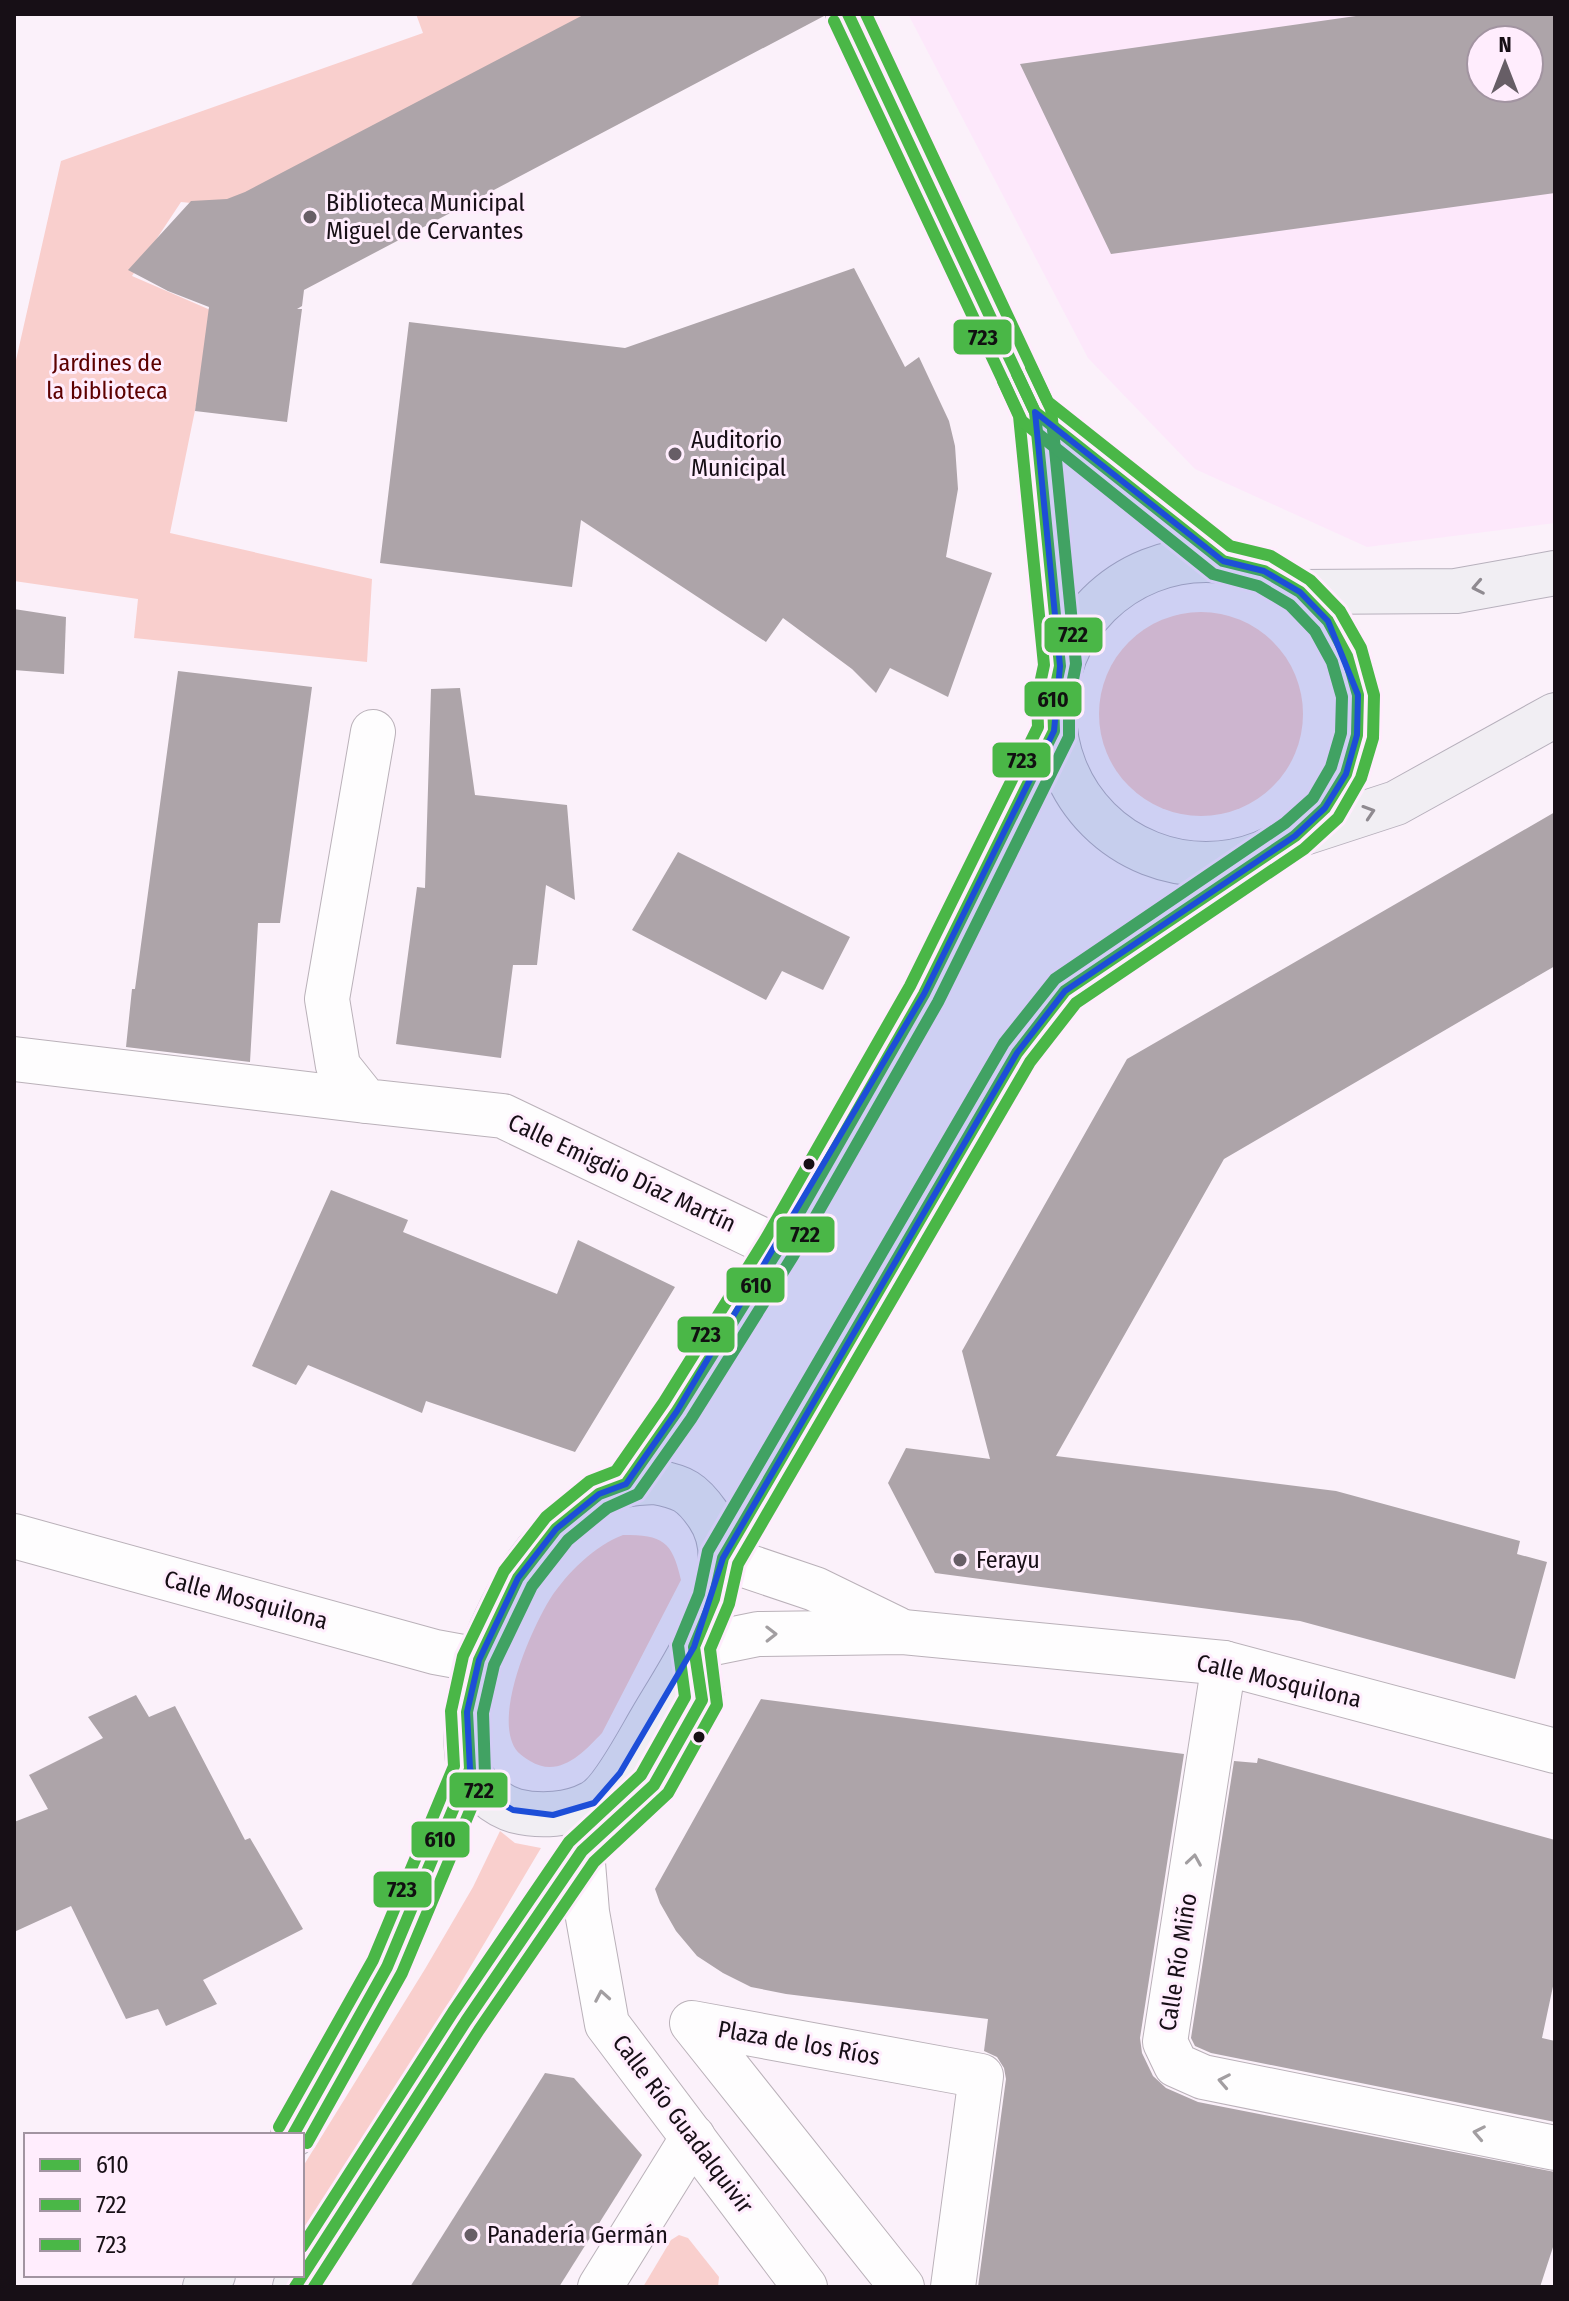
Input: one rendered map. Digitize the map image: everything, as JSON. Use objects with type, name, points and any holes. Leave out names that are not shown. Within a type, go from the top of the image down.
[{"type":"main road","points":[[304,2273],[466,2021],[582,1851],[594,1803],[620,1773],[694,1647],[714,1599],[723,1558],[1017,1053],[1065,991],[1295,836],[1325,808],[1346,774],[1357,735],[1358,695],[1347,656],[1328,621],[1300,592],[1264,571],[1223,561],[1181,562],[1140,574],[1105,598],[1078,629],[1060,666],[1053,699],[1054,731],[1066,774],[1090,811],[1124,841],[1166,859],[1211,865],[1256,856],[1295,836],[1396,803],[1555,715]]},
{"type":"main road","points":[[1300,592],[1456,591],[1555,573]]},
{"type":"main road","points":[[626,1484],[677,1411],[779,1248],[924,994],[1054,731]]},
{"type":"main road","points":[[294,2133],[387,1967],[470,1769],[467,1712],[479,1660],[518,1578],[556,1529],[599,1494],[626,1484],[655,1482],[681,1487],[698,1500],[713,1522],[723,1558]]},
{"type":"main road","points":[[470,1769],[485,1794],[513,1810],[553,1815],[594,1803]]},
{"type":"street","points":[[848,14],[1035,412],[1060,666]]},
{"type":"street","points":[[1035,412],[1223,561]]},
{"type":"street","points":[[366,1101],[338,1066],[327,999],[373,732]]},
{"type":"street","name":"Calle Emigdio Díaz Martín","points":[[14,1059],[503,1116],[779,1248]]},
{"type":"street","name":"Calle Mosquilona","points":[[14,1536],[435,1652],[479,1660]]},
{"type":"street","name":"Calle Mosquilona","points":[[723,1558],[815,1589],[903,1632]]},
{"type":"street","name":"Calle Mosquilona","points":[[694,1647],[758,1634],[903,1632],[1224,1663],[1555,1751]]},
{"type":"street","points":[[582,1851],[654,1785],[702,1700],[694,1647]]},
{"type":"street","name":"Calle Río Miño","points":[[1224,1663],[1165,2042],[1176,2065],[1203,2077],[1555,2148]]},
{"type":"street","name":"Calle Río Guadalquivir","points":[[582,1851],[587,1912],[607,2024],[805,2287]]},
{"type":"street","name":"Plaza de los Ríos","points":[[902,2287],[692,2023],[981,2076],[953,2287]]},
{"type":"street","points":[[600,2287],[693,2137]]},
{"type":"highlighted area","points":[[1035,412],[1223,561],[1264,571],[1300,592],[1328,621],[1358,695],[1357,735],[1346,774],[1325,808],[1295,836],[1065,991],[1017,1053],[723,1558],[694,1647],[620,1773],[594,1803],[553,1815],[513,1810],[485,1794],[470,1769],[467,1712],[479,1660],[518,1578],[556,1529],[599,1494],[626,1484],[677,1411],[924,994],[1054,731],[1060,666]]},
{"type":"shaded area","points":[[908,14],[1555,14],[1555,523],[1367,547],[1195,469],[1088,358]]},
{"type":"green space","name":"Jardines de la biblioteca","points":[[416,14],[588,14],[222,206],[181,202],[132,276],[215,312],[170,533],[372,579],[367,662],[134,638],[138,599],[14,581],[14,369],[61,161],[423,33]]},
{"type":"green space","points":[[1201,612],[1240,620],[1258,629],[1273,642],[1286,657],[1295,675],[1303,714],[1295,753],[1286,771],[1273,786],[1258,799],[1240,808],[1201,816],[1162,808],[1144,799],[1129,786],[1116,771],[1107,753],[1099,714],[1107,675],[1116,657],[1129,642],[1144,629],[1162,620]]},
{"type":"green space","points":[[623,1535],[648,1537],[664,1543],[674,1557],[681,1580],[602,1733],[570,1761],[551,1767],[541,1766],[520,1754],[511,1739],[510,1706],[519,1667],[534,1629],[557,1589],[592,1553]]},
{"type":"green space","points":[[500,1831],[515,1843],[541,1848],[434,2028],[304,2232],[304,2165],[473,1887]]},
{"type":"green space","points":[[679,2235],[688,2238],[719,2277],[718,2287],[643,2287],[671,2240]]},
{"type":"building","name":"Biblioteca Municipal Miguel de Cervantes","points":[[585,14],[824,16],[304,290],[302,306],[297,309],[302,309],[287,422],[195,411],[209,307],[168,291],[128,270],[191,201],[227,199],[245,192]]},
{"type":"building","points":[[1370,14],[1555,14],[1555,193],[1111,254],[1020,64]]},
{"type":"building","name":"Auditorio Municipal","points":[[854,268],[905,367],[919,357],[949,421],[955,446],[958,489],[946,557],[992,573],[948,697],[890,668],[876,693],[852,669],[783,618],[766,642],[581,520],[572,587],[380,563],[409,322],[625,348]]},
{"type":"building","points":[[14,609],[66,617],[64,674],[14,670]]},
{"type":"building","points":[[178,671],[312,687],[280,923],[258,923],[250,1062],[126,1047]]},
{"type":"building","points":[[460,688],[475,795],[567,805],[575,900],[546,885],[537,965],[513,965],[501,1058],[396,1044],[417,887],[425,888],[431,689]]},
{"type":"building","points":[[1555,812],[1555,966],[1224,1159],[1056,1456],[1336,1491],[1520,1541],[1517,1554],[1547,1562],[1515,1679],[1300,1621],[935,1573],[888,1483],[906,1448],[990,1459],[962,1351],[1127,1059]]},
{"type":"building","points":[[678,852],[850,937],[823,990],[782,971],[766,1000],[632,930]]},
{"type":"building","points":[[331,1190],[408,1220],[403,1232],[557,1294],[578,1240],[675,1287],[575,1452],[426,1401],[422,1413],[308,1365],[296,1385],[252,1366]]},
{"type":"building","points":[[136,1695],[149,1717],[175,1706],[245,1840],[250,1838],[303,1929],[203,1980],[217,2004],[166,2026],[158,2009],[126,2019],[71,1906],[14,1932],[14,1822],[48,1809],[29,1775],[103,1738],[88,1717]]},
{"type":"building","points":[[761,1699],[1184,1754],[1140,2038],[1142,2053],[1153,2076],[1166,2088],[1198,2102],[1555,2172],[1555,2241],[1540,2287],[978,2287],[1006,2079],[997,2057],[984,2051],[988,2019],[751,1987],[697,1956],[676,1931],[660,1903],[655,1889]]},
{"type":"building","points":[[1258,1758],[1555,1840],[1555,1977],[1542,2038],[1555,2041],[1555,2122],[1211,2053],[1195,2046],[1191,2038],[1234,1761],[1257,1763]]},
{"type":"building","points":[[545,2073],[574,2078],[642,2155],[559,2287],[410,2287]]},
{"type":"transit line","name":"610","points":[[304,2273],[466,2021],[582,1851],[654,1785],[702,1700],[694,1647],[714,1599],[723,1558],[1017,1053],[1065,991],[1295,836],[1325,808],[1346,774],[1357,735],[1358,695],[1347,656],[1328,621],[1300,592],[1264,571],[1223,561],[1035,412],[848,14]]},
{"type":"transit line","name":"722","points":[[314,2287],[479,2030],[594,1862],[668,1793],[717,1705],[710,1649],[729,1604],[738,1564],[1030,1062],[1076,1003],[1304,849],[1338,818],[1361,778],[1373,738],[1374,695],[1361,648],[1340,611],[1310,580],[1271,556],[1230,546],[1048,402],[866,14]]},
{"type":"transit line","name":"723","points":[[304,2244],[453,2012],[569,1842],[641,1775],[685,1697],[678,1645],[699,1594],[708,1551],[1004,1043],[1055,979],[1285,823],[1313,798],[1331,767],[1341,733],[1342,697],[1332,662],[1315,631],[1290,605],[1258,586],[1213,574],[1022,421],[834,21]]},
{"type":"transit line","name":"722","points":[[307,2143],[402,1973],[485,1775],[483,1713],[494,1665],[532,1586],[568,1540],[607,1508],[638,1494],[691,1419],[793,1256],[938,1002],[1069,737],[1069,700],[1076,664],[1051,409],[1031,367]]},
{"type":"transit line","name":"610","points":[[294,2133],[387,1967],[470,1769],[467,1712],[479,1660],[518,1578],[556,1529],[599,1494],[626,1484],[677,1411],[779,1248],[924,994],[1054,731],[1053,699],[1060,666],[1035,412],[1017,374]]},
{"type":"transit line","name":"723","points":[[279,2127],[373,1960],[454,1766],[451,1711],[463,1656],[504,1571],[546,1517],[590,1481],[616,1471],[664,1402],[765,1240],[910,986],[1038,727],[1037,698],[1044,665],[1019,416],[1003,381]]},
{"type":"transit line","name":"610","points":[[295,2287],[301,2277]]},
{"type":"place","name":"Biblioteca Municipal Miguel de Cervantes","points":[[310,217]]},
{"type":"place","name":"Auditorio Municipal","points":[[675,454]]},
{"type":"place","name":"Ferayu","points":[[960,1560]]},
{"type":"place","name":"Panadería Germán","points":[[471,2235]]}]
